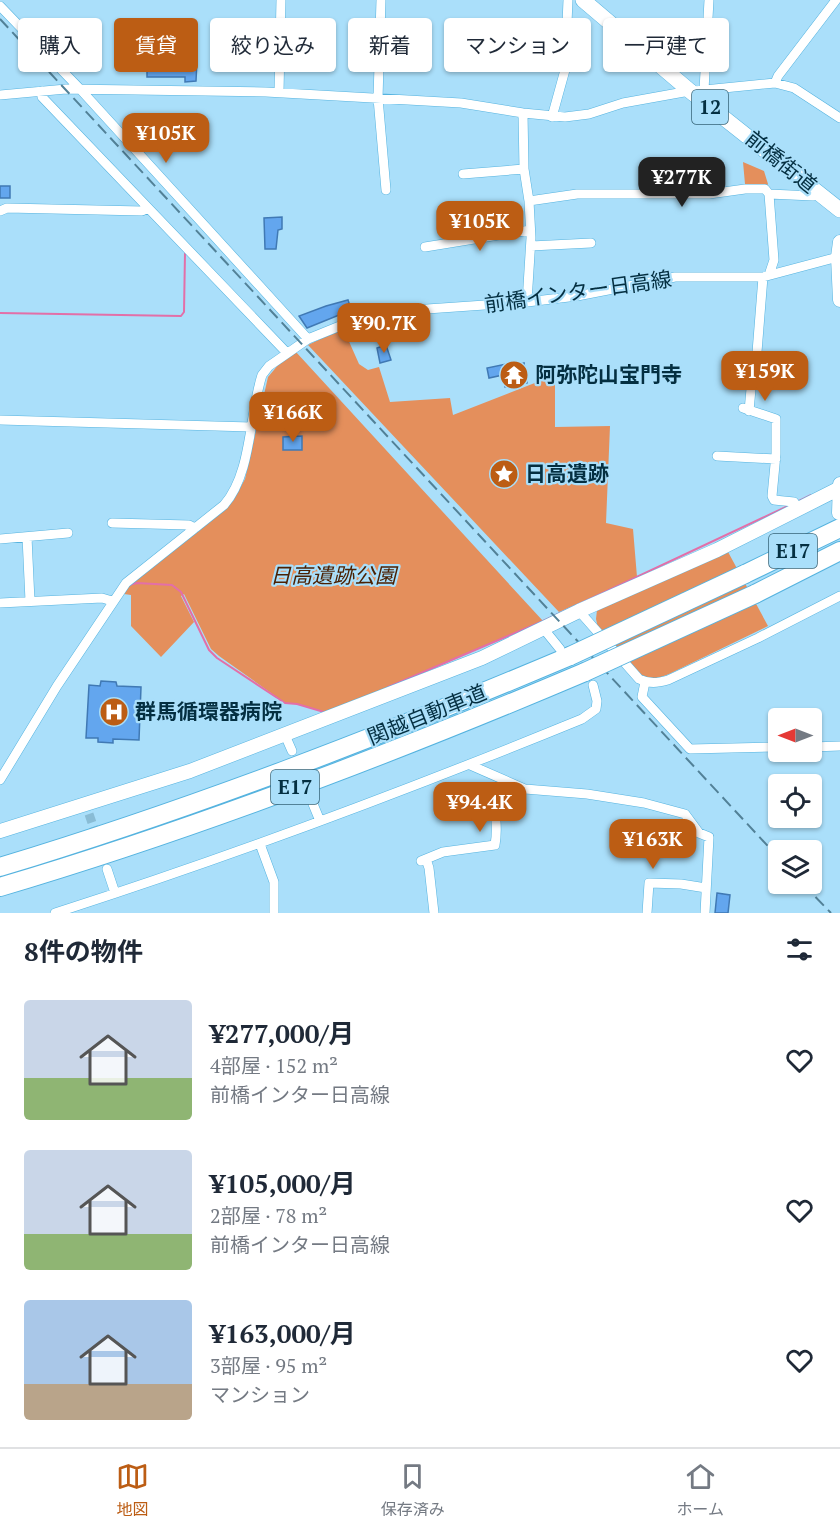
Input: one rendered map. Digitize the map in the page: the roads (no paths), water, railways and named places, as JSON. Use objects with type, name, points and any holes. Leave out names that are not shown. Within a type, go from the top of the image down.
[{"type":"highway","name":"関越自動車道","points":[[0,867],[234,790],[376,736],[745,574],[839,521]]},
{"type":"highway","name":"関越自動車道","points":[[0,887],[218,816],[589,679],[840,551]]},
{"type":"highway","points":[[0,895],[63,868]]},
{"type":"main road","name":"前橋街道","points":[[583,0],[840,210]]},
{"type":"street","points":[[279,92],[281,0]]},
{"type":"street","points":[[381,0],[378,98],[386,190]]},
{"type":"street","points":[[552,117],[565,70],[568,0]]},
{"type":"street","points":[[697,91],[709,0]]},
{"type":"street","points":[[775,83],[836,0]]},
{"type":"street","points":[[0,6],[80,89],[308,339]]},
{"type":"street","points":[[0,95],[80,89],[279,92],[461,103],[552,117],[589,114],[623,103],[697,91],[775,83],[794,88],[840,117]]},
{"type":"street","points":[[42,91],[42,97],[287,353]]},
{"type":"street","points":[[523,113],[524,169],[530,201],[531,230],[527,302]]},
{"type":"street","points":[[463,174],[524,169]]},
{"type":"street","points":[[530,201],[577,194],[710,194],[745,189],[765,189],[769,194],[774,260],[766,276],[757,352],[746,410],[776,419],[776,459],[772,498],[794,502],[798,508]]},
{"type":"street","points":[[769,194],[813,196],[817,192]]},
{"type":"street","points":[[0,211],[7,208],[142,211],[148,208]]},
{"type":"street","points":[[425,247],[531,230]]},
{"type":"street","points":[[840,242],[838,256],[840,300]]},
{"type":"street","points":[[531,246],[591,243]]},
{"type":"street","name":"前橋インター日高線","points":[[0,780],[112,601],[140,570],[224,505],[235,491],[240,479],[262,375],[269,366],[308,339],[340,326],[427,309],[527,302],[675,278],[766,276],[838,256]]},
{"type":"street","points":[[0,420],[251,427]]},
{"type":"street","points":[[717,456],[776,459]]},
{"type":"street","points":[[0,831],[88,809],[482,658],[579,611],[717,550],[840,487],[839,521]]},
{"type":"street","points":[[112,523],[189,525],[195,528]]},
{"type":"street","points":[[0,539],[68,533]]},
{"type":"street","points":[[27,537],[30,601]]},
{"type":"street","points":[[579,611],[639,679],[657,683],[758,638],[840,596]]},
{"type":"street","points":[[0,603],[102,598],[112,601]]},
{"type":"street","points":[[543,628],[565,653]]},
{"type":"street","points":[[55,913],[79,909],[115,892],[260,844],[470,765],[582,719],[593,713],[597,701],[589,679]]},
{"type":"street","points":[[645,682],[642,697],[690,749],[768,747]]},
{"type":"street","points":[[285,735],[292,751]]},
{"type":"street","points":[[822,747],[840,746]]},
{"type":"street","points":[[470,765],[525,789],[587,794],[644,803],[685,814],[699,833],[710,837],[705,913]]},
{"type":"street","points":[[434,913],[429,868],[423,860],[443,852],[495,845],[495,804],[502,779]]},
{"type":"street","points":[[313,804],[320,821]]},
{"type":"street","points":[[260,844],[274,882],[274,913]]},
{"type":"street","points":[[107,869],[115,892]]},
{"type":"street","points":[[647,913],[649,883],[681,884],[706,888]]},
{"type":"waterway","points":[[0,313],[181,316],[184,312],[185,253]]},
{"type":"waterway","points":[[797,502],[811,495]]},
{"type":"waterway","points":[[388,687],[543,621],[790,505]]},
{"type":"waterway","points":[[129,585],[137,583],[172,585],[181,592],[209,650],[217,658],[285,703],[324,712]]},
{"type":"tunnel","points":[[304,781],[313,804]]},
{"type":"tunnel","points":[[89,814],[104,858]]},
{"type":"railway","points":[[0,19],[768,846]]},
{"type":"railway","points":[[813,894],[831,913]]},
{"type":"place","name":"阿弥陀山宝門寺","points":[[514,375]]},
{"type":"place","name":"日高遺跡","points":[[504,474]]},
{"type":"place","name":"群馬循環器病院","points":[[114,712]]},
{"type":"park label","name":"日高遺跡公園","points":[[333,576]]}]
